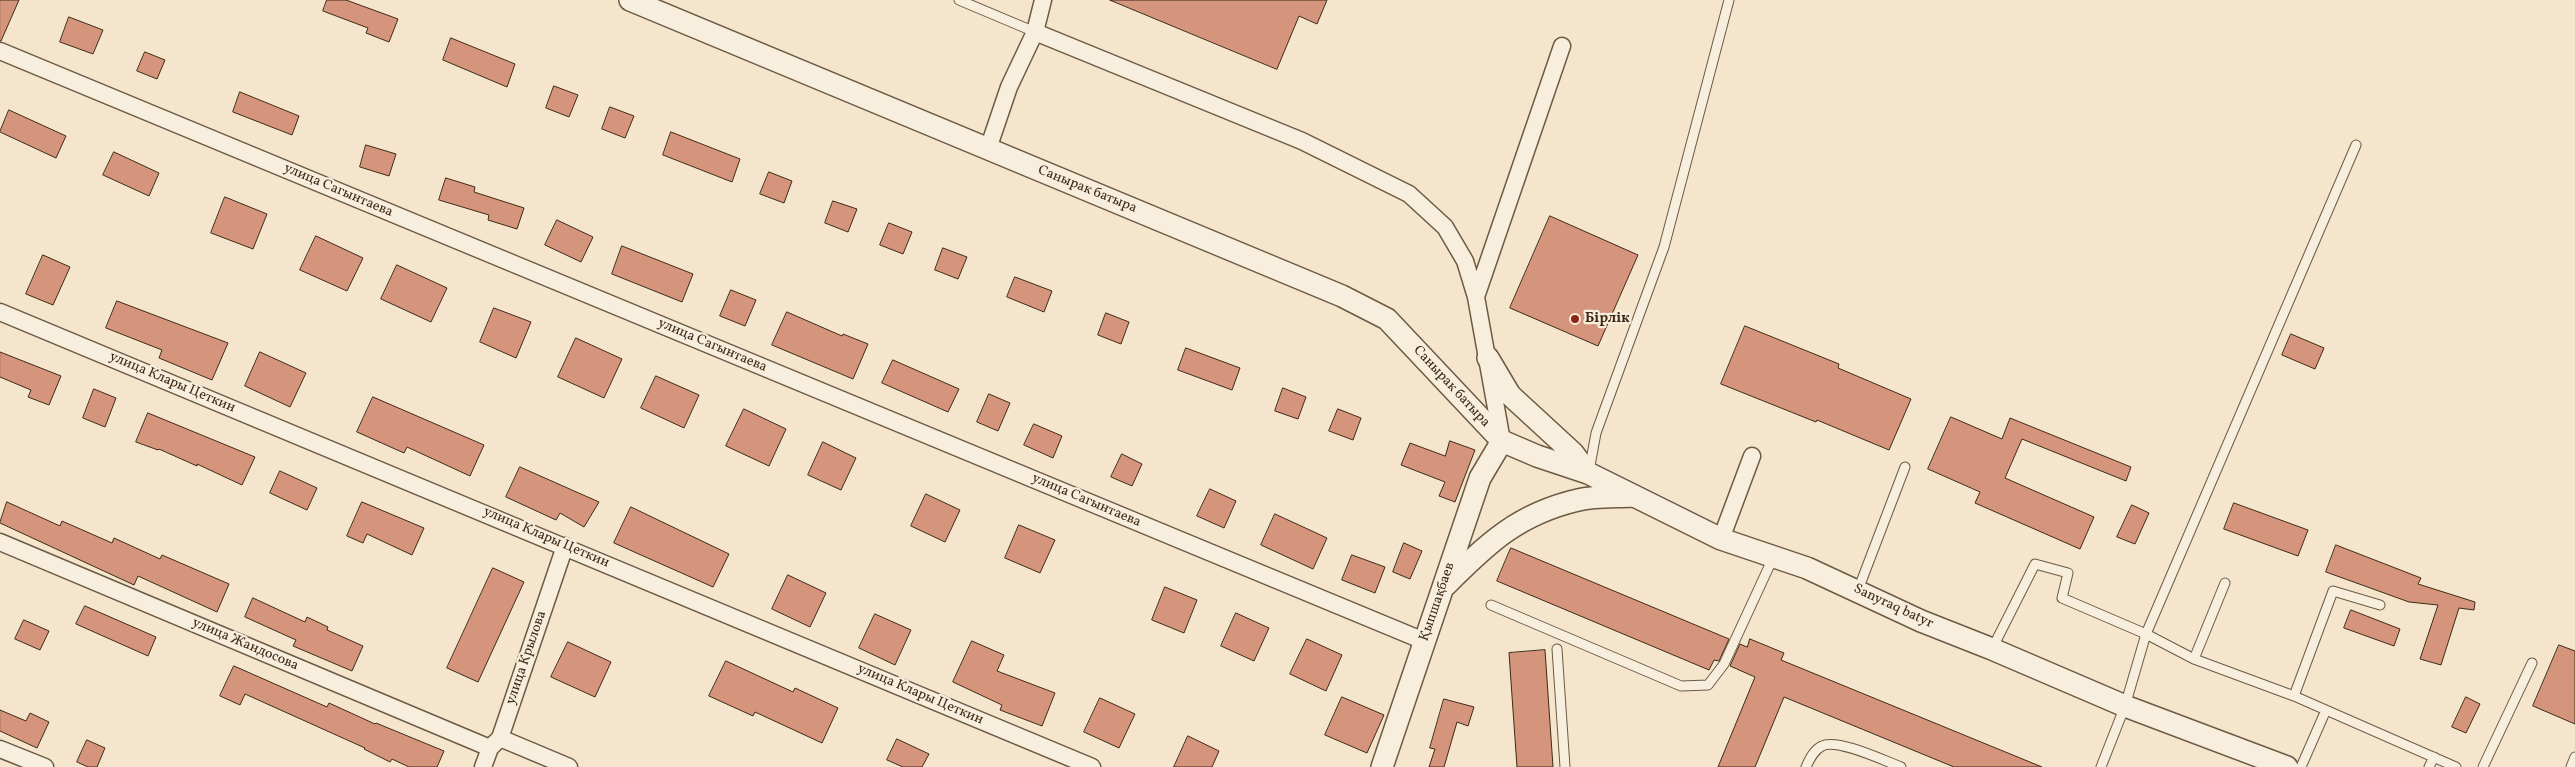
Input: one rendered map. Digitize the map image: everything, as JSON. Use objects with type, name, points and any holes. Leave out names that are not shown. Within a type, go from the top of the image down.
[{"type":"street","name":"Санырак батыра","points":[[630,0],[1342,296],[1387,319],[1502,441]]},
{"type":"street","points":[[988,149],[1009,87],[1035,32],[1043,0]]},
{"type":"street","points":[[1035,32],[1214,107],[1302,141],[1409,194],[1444,227],[1465,261],[1476,298],[1502,441]]},
{"type":"street","points":[[1476,298],[1562,46]]},
{"type":"street","name":"улица Сагынтаева","points":[[0,51],[1424,641]]},
{"type":"street","name":"улица Клары Цеткин","points":[[0,312],[1092,767]]},
{"type":"street","points":[[1488,358],[1510,395],[1573,453],[1588,473]]},
{"type":"street","name":"Sanyraq batyr","points":[[1502,441],[1537,456],[1588,473],[1721,538],[1773,558],[1807,568],[1858,590],[1921,621],[2125,706],[2287,767]]},
{"type":"street","name":"Қыпшақбаев","points":[[1382,767],[1480,478],[1502,441]]},
{"type":"street","points":[[1721,538],[1752,456]]},
{"type":"street","points":[[1442,589],[1485,546],[1526,518],[1579,500],[1632,496]]},
{"type":"street","name":"улица Жандосова","points":[[0,542],[495,743],[568,767]]},
{"type":"street","name":"улица Крылова","points":[[483,767],[495,743],[565,546]]},
{"type":"street","points":[[0,749],[44,767]]},
{"type":"lane","points":[[959,0],[1035,32]]},
{"type":"lane","points":[[1588,473],[1596,433],[1664,247],[1728,0]]},
{"type":"lane","points":[[2101,767],[2125,706],[2146,634],[2356,145]]},
{"type":"lane","points":[[1858,590],[1905,467]]},
{"type":"lane","points":[[1491,605],[1681,686],[1708,685],[1724,664],[1773,558]]},
{"type":"lane","points":[[1992,649],[2035,564],[2068,572],[2062,598],[2146,634],[2194,659],[2294,696],[2456,767]]},
{"type":"lane","points":[[2194,659],[2224,583]]},
{"type":"lane","points":[[2294,696],[2333,591],[2380,605]]},
{"type":"lane","points":[[1557,649],[1565,767]]},
{"type":"lane","points":[[2483,767],[2532,663]]},
{"type":"lane","points":[[2301,767],[2326,710]]},
{"type":"lane","points":[[1806,767],[1814,752],[1824,744],[1841,745],[1901,767]]},
{"type":"lane","points":[[2429,767],[2434,757]]},
{"type":"lane","points":[[2571,767],[2575,757]]},
{"type":"building","points":[[0,0],[19,0],[1,41],[0,41]]},
{"type":"building","points":[[327,0],[346,0],[398,19],[389,42],[366,33],[368,28],[323,11]]},
{"type":"building","points":[[1110,0],[1327,0],[1317,24],[1299,16],[1277,69]]},
{"type":"building","points":[[69,17],[103,30],[93,54],[60,42]]},
{"type":"building","points":[[451,38],[515,64],[507,87],[443,60]]},
{"type":"building","points":[[145,52],[165,60],[157,79],[137,71]]},
{"type":"building","points":[[554,86],[578,95],[569,117],[546,108]]},
{"type":"building","points":[[240,92],[299,116],[292,135],[233,112]]},
{"type":"building","points":[[610,107],[634,116],[625,138],[602,129]]},
{"type":"building","points":[[9,110],[66,136],[56,158],[0,132]]},
{"type":"building","points":[[671,132],[740,159],[732,182],[663,155]]},
{"type":"building","points":[[366,145],[396,154],[389,176],[360,167]]},
{"type":"building","points":[[114,152],[159,173],[149,196],[103,175]]},
{"type":"building","points":[[769,172],[792,181],[784,203],[760,194]]},
{"type":"building","points":[[446,178],[475,187],[474,192],[524,208],[517,229],[488,220],[489,215],[439,200]]},
{"type":"building","points":[[225,197],[267,214],[253,249],[211,233]]},
{"type":"building","points":[[833,201],[857,209],[848,232],[825,223]]},
{"type":"building","points":[[1550,216],[1638,255],[1598,346],[1510,308]]},
{"type":"building","points":[[557,220],[593,237],[581,262],[545,245]]},
{"type":"building","points":[[889,223],[912,232],[903,254],[880,245]]},
{"type":"building","points":[[316,236],[363,258],[347,291],[300,270]]},
{"type":"building","points":[[622,246],[693,274],[682,302],[612,274]]},
{"type":"building","points":[[943,248],[967,257],[958,279],[935,270]]},
{"type":"building","points":[[43,255],[70,267],[53,305],[26,294]]},
{"type":"building","points":[[397,265],[447,288],[431,322],[381,299]]},
{"type":"building","points":[[1015,277],[1052,291],[1044,312],[1007,297]]},
{"type":"building","points":[[731,290],[756,300],[745,326],[720,316]]},
{"type":"building","points":[[117,301],[228,343],[212,380],[159,358],[162,350],[106,328]]},
{"type":"building","points":[[494,308],[531,322],[516,358],[480,342]]},
{"type":"building","points":[[787,312],[842,336],[843,334],[868,344],[853,379],[772,345]]},
{"type":"building","points":[[1106,313],[1129,322],[1121,344],[1098,335]]},
{"type":"building","points":[[1745,326],[1839,364],[1838,368],[1911,399],[1889,450],[1817,420],[1816,422],[1721,384]]},
{"type":"building","points":[[2291,334],[2324,348],[2315,369],[2282,355]]},
{"type":"building","points":[[576,338],[622,359],[604,398],[558,377]]},
{"type":"building","points":[[1186,348],[1240,368],[1232,390],[1178,370]]},
{"type":"building","points":[[0,352],[61,376],[49,405],[28,397],[31,390],[0,377]]},
{"type":"building","points":[[260,352],[306,373],[290,407],[245,386]]},
{"type":"building","points":[[893,360],[959,389],[948,412],[882,383]]},
{"type":"building","points":[[656,376],[699,395],[684,428],[641,408]]},
{"type":"building","points":[[1283,388],[1306,397],[1298,419],[1275,411]]},
{"type":"building","points":[[94,389],[116,398],[105,427],[83,418]]},
{"type":"building","points":[[989,394],[1010,403],[998,431],[977,422]]},
{"type":"building","points":[[373,397],[484,445],[470,476],[407,447],[404,453],[357,432]]},
{"type":"building","points":[[744,409],[786,429],[769,466],[726,446]]},
{"type":"building","points":[[1338,409],[1361,418],[1353,440],[1329,431]]},
{"type":"building","points":[[148,413],[255,457],[242,485],[197,464],[197,466],[159,449],[136,442]]},
{"type":"building","points":[[1951,417],[2002,439],[2010,418],[2131,467],[2126,481],[2022,439],[2005,478],[2094,517],[2080,549],[1975,503],[1980,492],[1928,469]]},
{"type":"building","points":[[1034,424],[1062,436],[1053,458],[1024,445]]},
{"type":"building","points":[[1450,441],[1475,450],[1455,502],[1439,496],[1445,482],[1401,465],[1410,443],[1445,456]]},
{"type":"building","points":[[823,442],[856,458],[841,490],[808,475]]},
{"type":"building","points":[[1122,454],[1142,464],[1132,486],[1111,477]]},
{"type":"building","points":[[520,467],[599,502],[584,527],[560,513],[556,520],[506,497]]},
{"type":"building","points":[[280,471],[317,488],[307,510],[270,493]]},
{"type":"building","points":[[1210,489],[1236,501],[1224,528],[1197,516]]},
{"type":"building","points":[[926,494],[960,510],[945,542],[911,526]]},
{"type":"building","points":[[7,502],[60,526],[62,521],[112,543],[114,538],[160,559],[162,555],[229,584],[217,612],[138,576],[134,585],[0,523]]},
{"type":"building","points":[[362,502],[424,528],[412,555],[367,534],[363,543],[347,536]]},
{"type":"building","points":[[2234,503],[2308,530],[2298,556],[2224,529]]},
{"type":"building","points":[[2132,505],[2149,513],[2135,544],[2117,537]]},
{"type":"building","points":[[631,507],[729,554],[713,587],[614,543]]},
{"type":"building","points":[[1275,514],[1327,538],[1313,569],[1261,545]]},
{"type":"building","points":[[1019,525],[1055,540],[1040,573],[1005,558]]},
{"type":"building","points":[[1404,543],[1422,551],[1410,579],[1393,572]]},
{"type":"building","points":[[2336,545],[2421,578],[2418,584],[2475,602],[2474,610],[2459,608],[2441,665],[2420,659],[2438,605],[2409,602],[2326,572]]},
{"type":"building","points":[[1511,548],[1729,639],[1719,661],[1714,660],[1709,670],[1497,581]]},
{"type":"building","points":[[1352,555],[1385,567],[1375,593],[1342,580]]},
{"type":"building","points":[[493,568],[524,582],[478,682],[447,668]]},
{"type":"building","points":[[788,575],[826,593],[810,627],[772,609]]},
{"type":"building","points":[[1165,587],[1197,600],[1184,633],[1152,620]]},
{"type":"building","points":[[253,598],[305,622],[307,617],[328,627],[327,630],[363,646],[352,671],[293,646],[296,640],[245,617]]},
{"type":"building","points":[[85,606],[156,637],[148,656],[76,624]]},
{"type":"building","points":[[2351,610],[2400,629],[2394,646],[2344,628]]},
{"type":"building","points":[[1236,613],[1269,628],[1254,661],[1221,646]]},
{"type":"building","points":[[875,614],[911,630],[895,665],[859,648]]},
{"type":"building","points":[[24,620],[49,631],[40,650],[15,639]]},
{"type":"building","points":[[1307,639],[1342,655],[1326,691],[1290,674]]},
{"type":"building","points":[[1750,639],[1784,653],[1781,660],[2042,767],[1954,767],[1784,697],[1755,767],[1718,767],[1755,677],[1730,666],[1740,644],[1747,647]]},
{"type":"building","points":[[972,641],[1004,655],[997,671],[1055,693],[1042,726],[1000,710],[1002,705],[953,682]]},
{"type":"building","points":[[568,642],[611,662],[595,697],[551,677]]},
{"type":"building","points":[[2559,645],[2575,651],[2575,724],[2533,706]]},
{"type":"building","points":[[1545,650],[1553,767],[1517,767],[1509,653]]},
{"type":"building","points":[[726,661],[793,692],[795,688],[838,708],[822,743],[755,712],[753,716],[709,696]]},
{"type":"building","points":[[234,666],[327,707],[329,703],[375,724],[444,751],[437,767],[409,767],[392,759],[390,762],[365,748],[245,694],[240,705],[220,696]]},
{"type":"building","points":[[1342,697],[1384,715],[1367,753],[1325,735]]},
{"type":"building","points":[[2466,697],[2480,704],[2466,733],[2452,727]]},
{"type":"building","points":[[1100,698],[1135,714],[1119,748],[1084,732]]},
{"type":"building","points":[[1444,699],[1474,707],[1468,726],[1457,722],[1444,767],[1429,767],[1435,749],[1430,748]]},
{"type":"building","points":[[0,710],[26,721],[30,713],[49,722],[37,748],[0,731]]},
{"type":"building","points":[[1188,736],[1219,751],[1212,767],[1174,767]]},
{"type":"building","points":[[897,739],[929,754],[922,767],[903,767],[887,760]]},
{"type":"building","points":[[87,740],[105,748],[97,767],[88,767],[77,762]]},
{"type":"place","name":"Бірлік","points":[[1575,319]]}]
